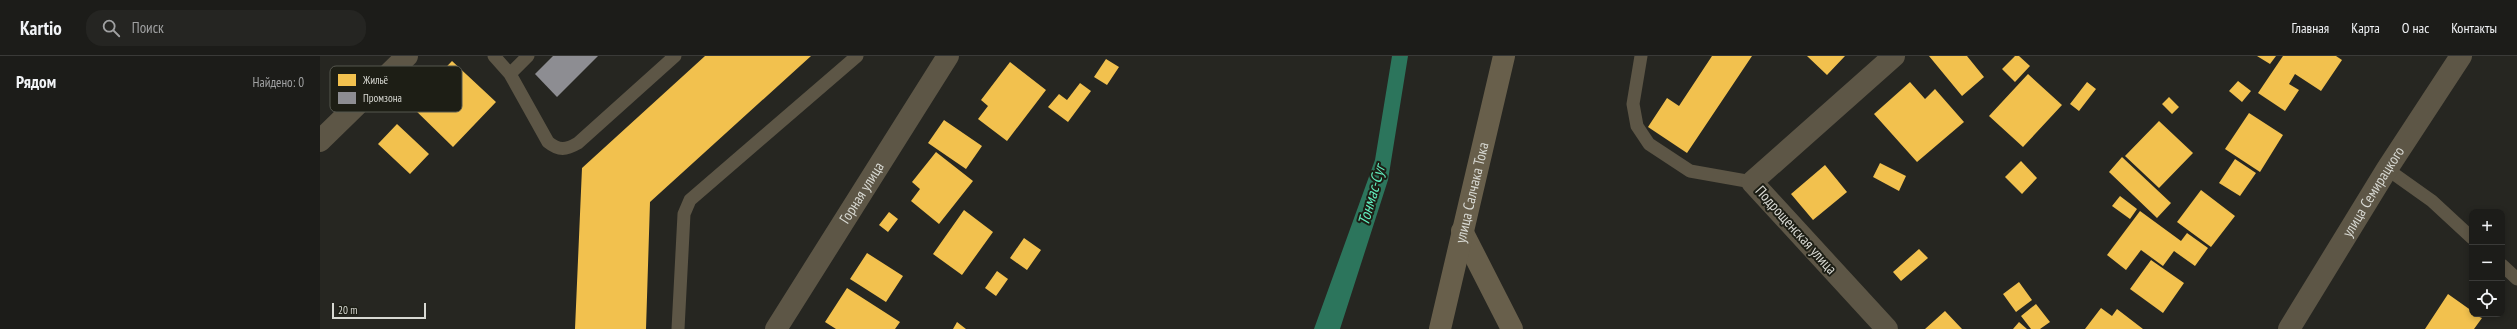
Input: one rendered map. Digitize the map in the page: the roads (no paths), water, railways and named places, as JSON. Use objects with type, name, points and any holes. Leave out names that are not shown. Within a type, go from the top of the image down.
[{"type":"main road","name":"улица Салчака Тока","points":[[1440,329],[1504,56]]},
{"type":"main road","points":[[1462,231],[1512,329]]},
{"type":"street","points":[[397,66],[407,56]]},
{"type":"street","name":"Горная улица","points":[[776,329],[948,56]]},
{"type":"street","name":"Подрощенская улица","points":[[1887,329],[1752,182],[1894,56]]},
{"type":"street","name":"улица Семирацкого","points":[[2289,329],[2387,169],[2461,56]]},
{"type":"street","points":[[320,141],[350,112]]},
{"type":"lane","points":[[494,56],[510,74],[548,142],[557,149],[567,149],[578,142],[675,56]]},
{"type":"lane","points":[[510,74],[528,56]]},
{"type":"lane","points":[[678,329],[684,214],[690,200],[857,56]]},
{"type":"lane","points":[[1641,56],[1633,104],[1637,126],[1649,144],[1690,170],[1752,182]]},
{"type":"lane","points":[[2387,169],[2432,201],[2469,235]]},
{"type":"lane","points":[[2505,268],[2517,279]]},
{"type":"water","name":"Тонмас-Суг","points":[[1392,56],[1408,56],[1388,180],[1340,329],[1314,329],[1375,160]]}]
